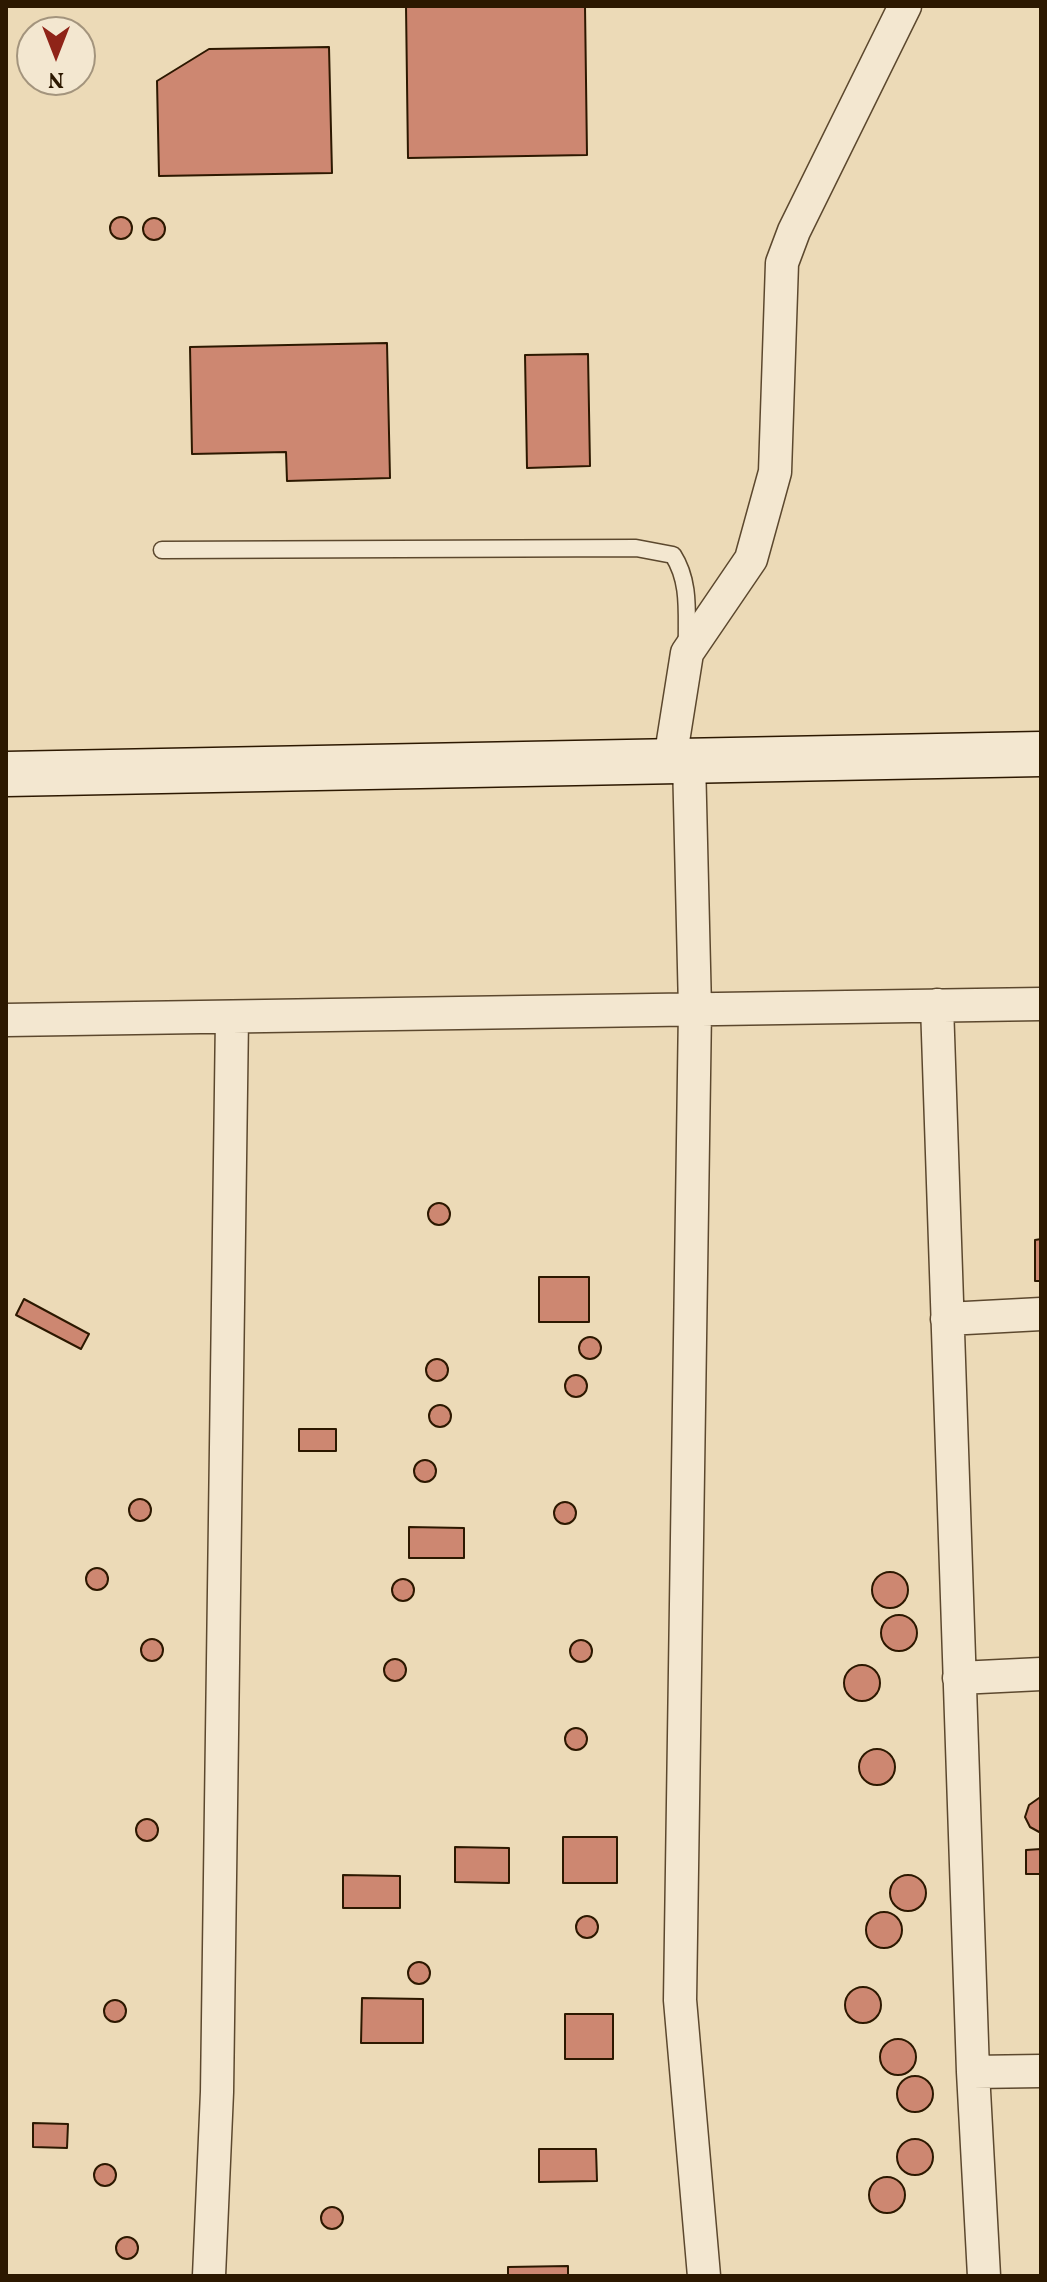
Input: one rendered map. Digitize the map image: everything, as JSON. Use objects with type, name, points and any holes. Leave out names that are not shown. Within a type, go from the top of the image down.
[{"type":"main road","points":[[6,774],[1041,754]]},
{"type":"street","points":[[704,2276],[680,2000],[695,1009],[680,760],[687,653],[751,559],[775,472],[782,263],[794,231],[905,6]]},
{"type":"street","points":[[6,1020],[1041,1004]]},
{"type":"street","points":[[937,1005],[973,2072],[984,2276]]},
{"type":"street","points":[[209,2276],[217,2092],[232,1017]]},
{"type":"street","points":[[947,1319],[1041,1314]]},
{"type":"street","points":[[959,1678],[1041,1674]]},
{"type":"street","points":[[973,2072],[1041,2071]]},
{"type":"lane","points":[[162,550],[636,548],[673,555],[683,570],[686,586],[687,653]]},
{"type":"building","points":[[406,6],[585,6],[587,155],[408,158]]},
{"type":"building","points":[[329,47],[332,173],[159,176],[157,81],[209,49]]},
{"type":"building","points":[[121,217],[129,220],[132,228],[129,236],[121,239],[113,236],[110,228],[113,220]]},
{"type":"building","points":[[154,218],[162,221],[165,229],[162,237],[154,240],[146,237],[143,229],[146,221]]},
{"type":"building","points":[[387,343],[390,478],[287,481],[286,452],[192,454],[190,347]]},
{"type":"building","points":[[588,354],[590,466],[527,468],[525,355]]},
{"type":"building","points":[[439,1203],[447,1206],[450,1214],[447,1222],[439,1225],[431,1222],[428,1214],[431,1206]]},
{"type":"building","points":[[1041,1239],[1041,1281],[1035,1281],[1035,1240]]},
{"type":"building","points":[[539,1277],[589,1277],[589,1322],[539,1322]]},
{"type":"building","points":[[24,1299],[89,1334],[81,1349],[16,1315]]},
{"type":"building","points":[[590,1337],[598,1340],[601,1348],[598,1356],[590,1359],[582,1356],[579,1348],[582,1340]]},
{"type":"building","points":[[437,1359],[445,1362],[448,1370],[445,1378],[437,1381],[429,1378],[426,1370],[429,1362]]},
{"type":"building","points":[[576,1375],[584,1378],[587,1386],[584,1394],[576,1397],[568,1394],[565,1386],[568,1378]]},
{"type":"building","points":[[440,1405],[448,1408],[451,1416],[448,1424],[440,1427],[432,1424],[429,1416],[432,1408]]},
{"type":"building","points":[[299,1429],[336,1429],[336,1451],[299,1451]]},
{"type":"building","points":[[425,1460],[433,1463],[436,1471],[433,1479],[425,1482],[417,1479],[414,1471],[417,1463]]},
{"type":"building","points":[[140,1499],[148,1502],[151,1510],[148,1518],[140,1521],[132,1518],[129,1510],[132,1502]]},
{"type":"building","points":[[565,1502],[573,1505],[576,1513],[573,1521],[565,1524],[557,1521],[554,1513],[557,1505]]},
{"type":"building","points":[[409,1527],[464,1528],[464,1558],[409,1558]]},
{"type":"building","points":[[97,1568],[105,1571],[108,1579],[105,1587],[97,1590],[89,1587],[86,1579],[89,1571]]},
{"type":"building","points":[[890,1572],[903,1577],[908,1590],[903,1603],[890,1608],[877,1603],[872,1590],[877,1577]]},
{"type":"building","points":[[403,1579],[411,1582],[414,1590],[411,1598],[403,1601],[395,1598],[392,1590],[395,1582]]},
{"type":"building","points":[[899,1615],[912,1620],[917,1633],[912,1646],[899,1651],[886,1646],[881,1633],[886,1620]]},
{"type":"building","points":[[152,1639],[160,1642],[163,1650],[160,1658],[152,1661],[144,1658],[141,1650],[144,1642]]},
{"type":"building","points":[[581,1640],[589,1643],[592,1651],[589,1659],[581,1662],[573,1659],[570,1651],[573,1643]]},
{"type":"building","points":[[395,1659],[403,1662],[406,1670],[403,1678],[395,1681],[387,1678],[384,1670],[387,1662]]},
{"type":"building","points":[[862,1665],[875,1670],[880,1683],[875,1696],[862,1701],[849,1696],[844,1683],[849,1670]]},
{"type":"building","points":[[576,1728],[584,1731],[587,1739],[584,1747],[576,1750],[568,1747],[565,1739],[568,1731]]},
{"type":"building","points":[[877,1749],[890,1754],[895,1767],[890,1780],[877,1785],[864,1780],[859,1767],[864,1754]]},
{"type":"building","points":[[1039,1798],[1041,1833],[1030,1827],[1025,1817],[1029,1805]]},
{"type":"building","points":[[147,1819],[155,1822],[158,1830],[155,1838],[147,1841],[139,1838],[136,1830],[139,1822]]},
{"type":"building","points":[[563,1837],[617,1837],[617,1883],[563,1883]]},
{"type":"building","points":[[455,1847],[509,1848],[509,1883],[455,1882]]},
{"type":"building","points":[[1041,1849],[1041,1874],[1026,1874],[1026,1850]]},
{"type":"building","points":[[343,1875],[400,1876],[400,1908],[343,1908]]},
{"type":"building","points":[[908,1875],[921,1880],[926,1893],[921,1906],[908,1911],[895,1906],[890,1893],[895,1880]]},
{"type":"building","points":[[884,1912],[897,1917],[902,1930],[897,1943],[884,1948],[871,1943],[866,1930],[871,1917]]},
{"type":"building","points":[[587,1916],[595,1919],[598,1927],[595,1935],[587,1938],[579,1935],[576,1927],[579,1919]]},
{"type":"building","points":[[419,1962],[427,1965],[430,1973],[427,1981],[419,1984],[411,1981],[408,1973],[411,1965]]},
{"type":"building","points":[[863,1987],[876,1992],[881,2005],[876,2018],[863,2023],[850,2018],[845,2005],[850,1992]]},
{"type":"building","points":[[362,1998],[423,1999],[423,2043],[361,2043]]},
{"type":"building","points":[[115,2000],[123,2003],[126,2011],[123,2019],[115,2022],[107,2019],[104,2011],[107,2003]]},
{"type":"building","points":[[565,2014],[613,2014],[613,2059],[565,2059]]},
{"type":"building","points":[[898,2039],[911,2044],[916,2057],[911,2070],[898,2075],[885,2070],[880,2057],[885,2044]]},
{"type":"building","points":[[915,2076],[928,2081],[933,2094],[928,2107],[915,2112],[902,2107],[897,2094],[902,2081]]},
{"type":"building","points":[[33,2123],[68,2124],[67,2148],[33,2147]]},
{"type":"building","points":[[915,2139],[928,2144],[933,2157],[928,2170],[915,2175],[902,2170],[897,2157],[902,2144]]},
{"type":"building","points":[[539,2149],[596,2149],[597,2181],[539,2182]]},
{"type":"building","points":[[105,2164],[113,2167],[116,2175],[113,2183],[105,2186],[97,2183],[94,2175],[97,2167]]},
{"type":"building","points":[[887,2177],[900,2182],[905,2195],[900,2208],[887,2213],[874,2208],[869,2195],[874,2182]]},
{"type":"building","points":[[332,2207],[340,2210],[343,2218],[340,2226],[332,2229],[324,2226],[321,2218],[324,2210]]},
{"type":"building","points":[[127,2237],[135,2240],[138,2248],[135,2256],[127,2259],[119,2256],[116,2248],[119,2240]]},
{"type":"building","points":[[568,2266],[568,2276],[508,2276],[508,2267]]}]
